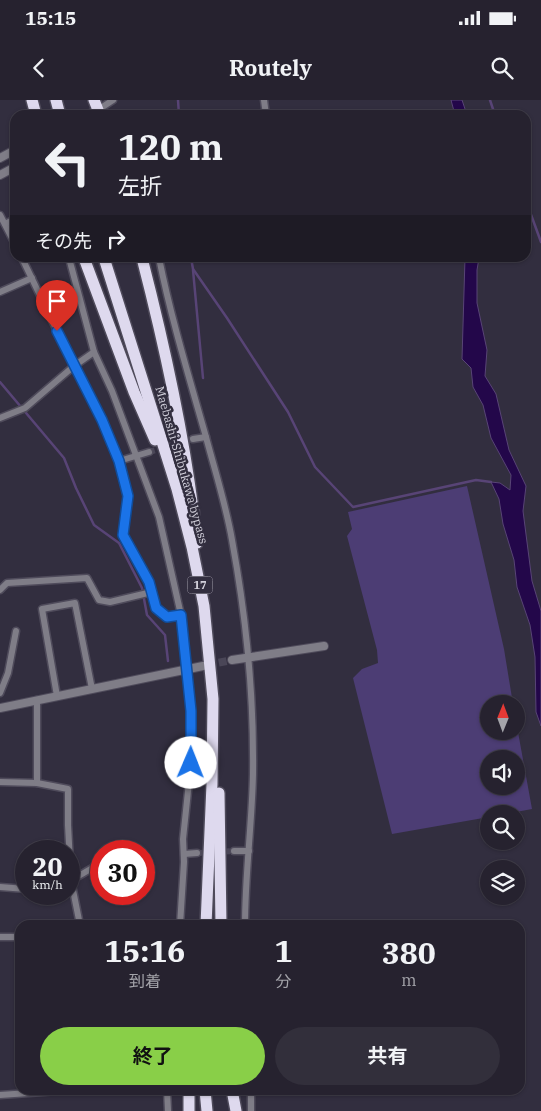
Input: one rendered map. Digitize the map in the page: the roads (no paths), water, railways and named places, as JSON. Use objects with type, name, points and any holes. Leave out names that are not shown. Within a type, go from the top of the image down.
[{"type":"highway","points":[[85,262],[134,392],[177,489]]},
{"type":"highway","name":"Maebashi-Shibukawa bypass","points":[[105,262],[177,489],[192,547],[204,606],[213,699],[212,784],[206,920]]},
{"type":"highway","points":[[143,262],[172,384],[191,485],[204,606]]},
{"type":"highway","points":[[213,699],[219,784],[221,920]]},
{"type":"highway","points":[[199,920],[212,784]]},
{"type":"highway","points":[[189,1095],[189,1111]]},
{"type":"highway","points":[[205,1095],[207,1111]]},
{"type":"highway","points":[[233,1095],[236,1111]]},
{"type":"street","points":[[97,110],[113,100]]},
{"type":"street","points":[[0,215],[10,234]]},
{"type":"street","points":[[5,224],[10,222]]},
{"type":"street","points":[[24,262],[102,420],[119,461],[128,496],[123,535],[149,582],[149,593],[156,608],[167,617],[181,615]]},
{"type":"street","points":[[69,262],[94,352],[112,391],[159,518],[181,615],[191,711],[192,752],[183,839],[184,854],[180,920]]},
{"type":"street","points":[[159,262],[169,307],[206,437],[232,539],[248,658],[253,773],[245,920]]},
{"type":"street","points":[[0,292],[32,278]]},
{"type":"street","points":[[0,418],[25,408],[74,366],[94,352]]},
{"type":"street","points":[[193,439],[206,437]]},
{"type":"street","points":[[119,461],[149,452]]},
{"type":"street","points":[[0,590],[7,583],[86,578],[99,600],[110,602],[149,593]]},
{"type":"street","points":[[57,696],[42,608],[75,603],[92,689]]},
{"type":"street","points":[[0,693],[8,673],[16,631]]},
{"type":"street","points":[[232,660],[324,646]]},
{"type":"street","points":[[0,708],[203,666]]},
{"type":"street","points":[[37,700],[37,783]]},
{"type":"street","points":[[0,782],[37,783],[68,789],[69,840]]},
{"type":"street","points":[[234,851],[249,852]]},
{"type":"street","points":[[184,854],[197,853]]},
{"type":"street","points":[[0,887],[15,888]]},
{"type":"street","points":[[76,905],[79,920]]},
{"type":"street","points":[[0,937],[15,937]]},
{"type":"street","points":[[0,1095],[15,1094]]},
{"type":"street","points":[[167,1095],[168,1111]]},
{"type":"street","points":[[251,1095],[251,1111]]},
{"type":"waterway","points":[[178,100],[179,110]]},
{"type":"waterway","points":[[490,100],[493,110]]},
{"type":"waterway","points":[[531,215],[541,242]]},
{"type":"waterway","points":[[192,262],[193,269],[288,412],[315,467],[353,507],[476,480],[491,482]]},
{"type":"waterway","points":[[193,270],[203,378]]},
{"type":"waterway","points":[[0,382],[64,458],[94,525],[119,543],[142,588],[147,615],[165,635],[168,661]]},
{"type":"tunnel","points":[[149,452],[193,439]]},
{"type":"tunnel","points":[[207,665],[232,660]]},
{"type":"tunnel","points":[[197,853],[234,851]]}]
